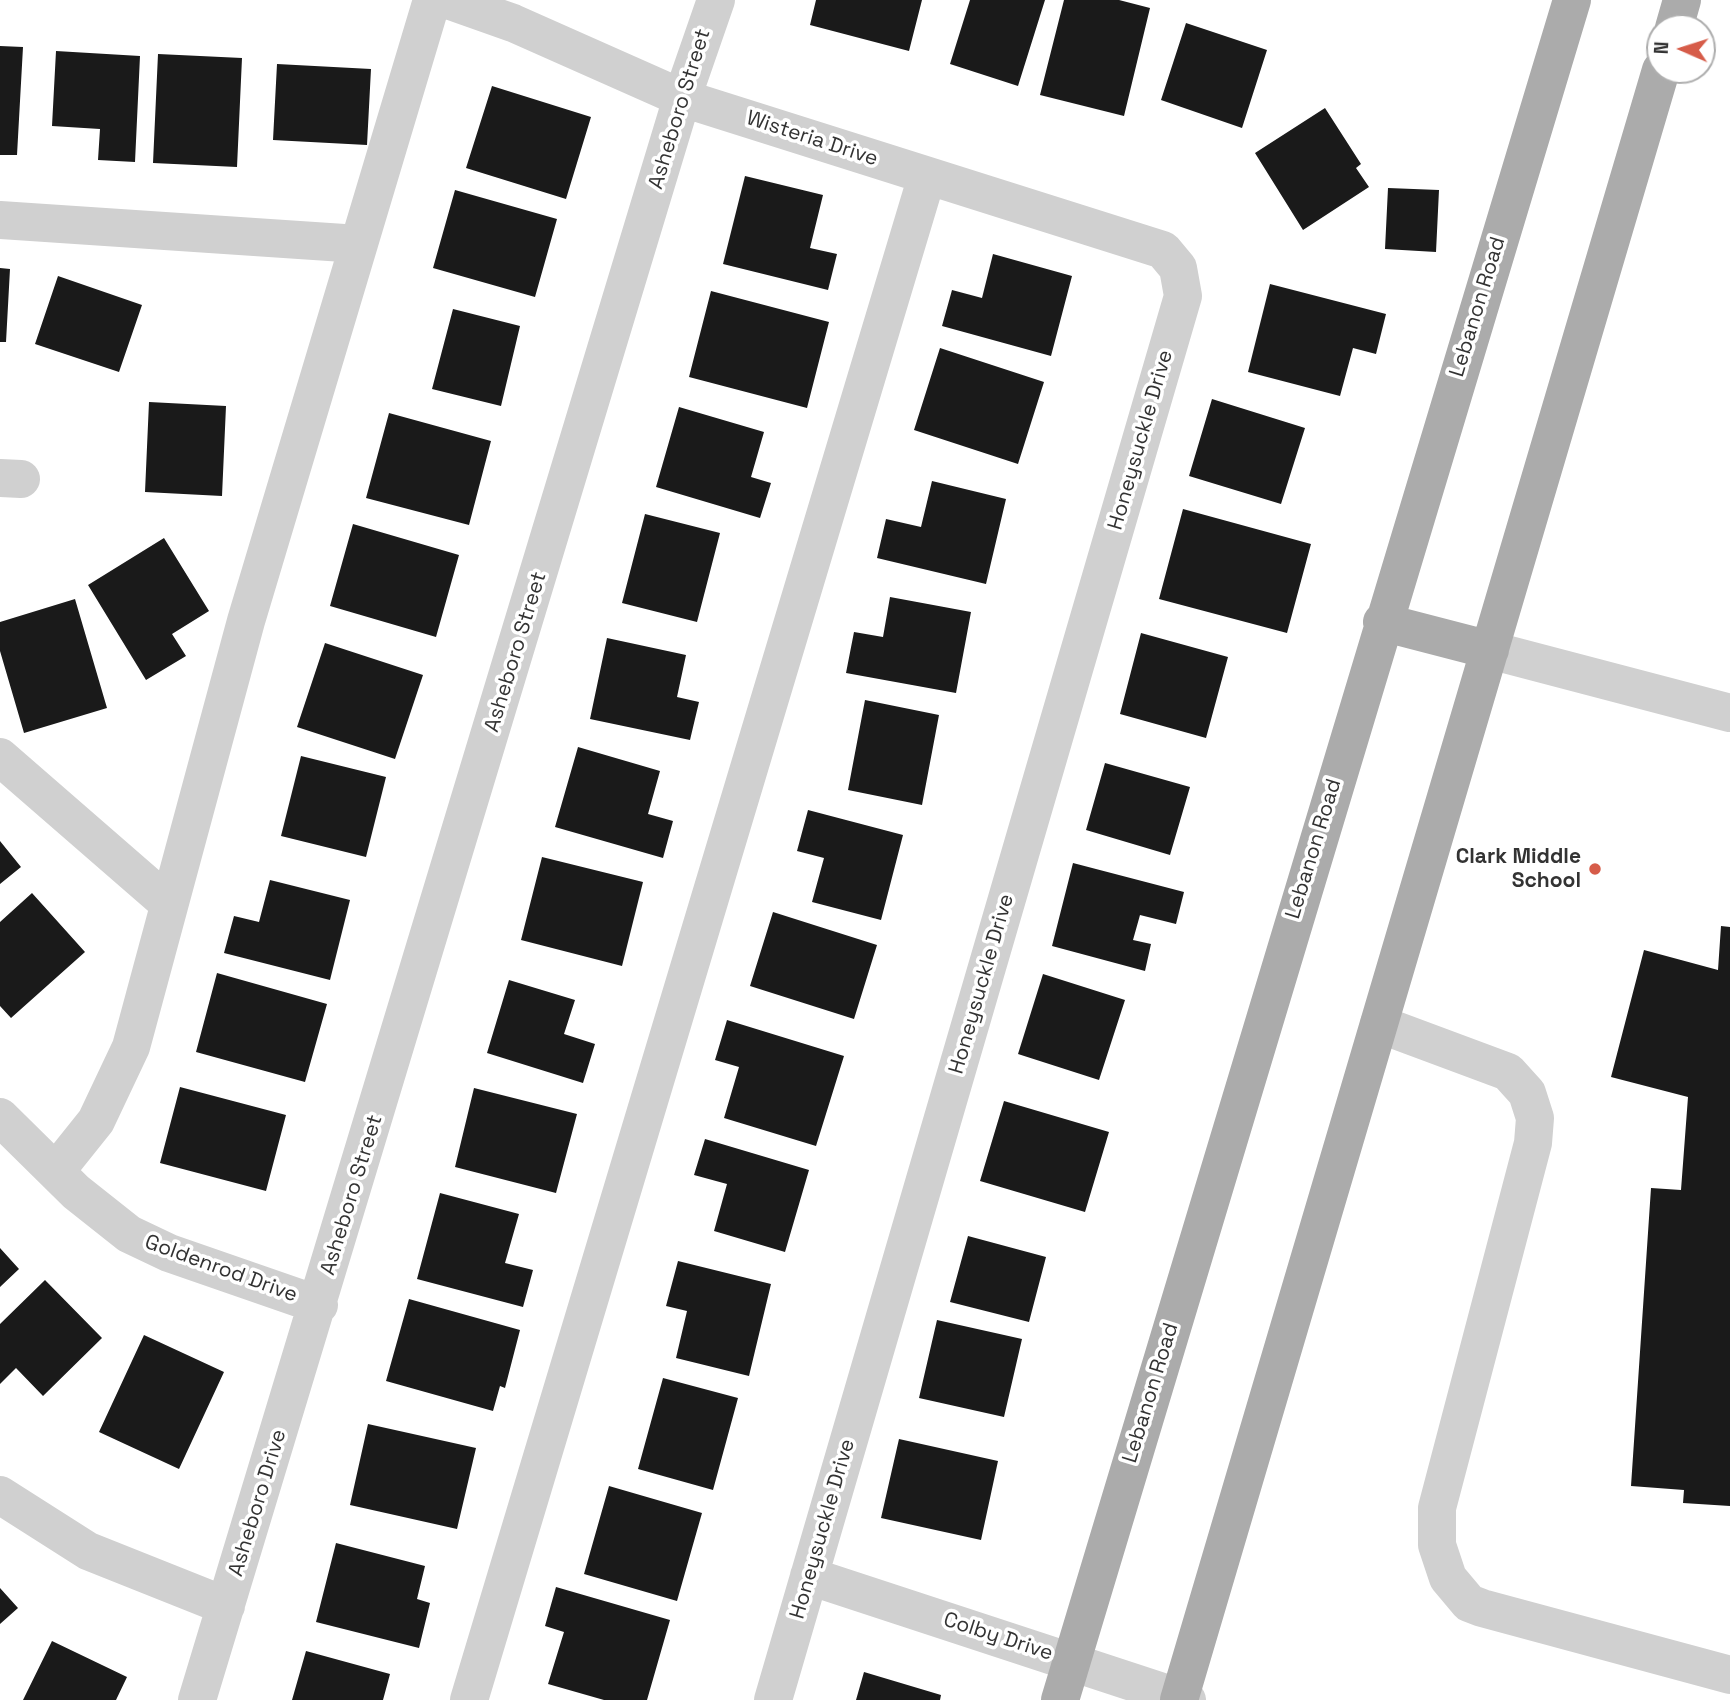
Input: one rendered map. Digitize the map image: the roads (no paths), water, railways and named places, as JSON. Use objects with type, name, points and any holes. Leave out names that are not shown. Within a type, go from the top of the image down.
[{"type":"main road","name":"Lebanon Road","points":[[1060,1700],[1382,622],[1572,0]]},
{"type":"main road","points":[[1182,1699],[1657,84]]},
{"type":"main road","points":[[1382,622],[1490,650]]},
{"type":"street","points":[[56,1171],[96,1121],[131,1047],[246,621],[432,0]]},
{"type":"street","name":"Wisteria Drive","points":[[448,0],[513,23],[682,98],[1163,250],[1178,268]]},
{"type":"street","name":"Asheboro Street","points":[[319,1305],[682,98],[716,0]]},
{"type":"street","points":[[468,1700],[927,176]]},
{"type":"street","points":[[0,220],[359,244]]},
{"type":"street","name":"Honeysuckle Drive","points":[[773,1700],[1183,296],[1178,268]]},
{"type":"street","points":[[1490,650],[1730,713]]},
{"type":"street","points":[[0,757],[169,904]]},
{"type":"street","points":[[1379,1024],[1508,1072],[1527,1093],[1535,1118],[1533,1143],[1437,1508],[1437,1545],[1448,1577],[1469,1603],[1482,1608],[1730,1675]]},
{"type":"street","name":"Goldenrod Drive","points":[[0,1117],[56,1171],[129,1234],[169,1253],[319,1305]]},
{"type":"street","name":"Asheboro Drive","points":[[197,1700],[319,1305]]},
{"type":"street","points":[[0,1495],[88,1551],[226,1606]]},
{"type":"street","name":"Colby Drive","points":[[809,1576],[1182,1699]]},
{"type":"place","name":"Clark Middle School","points":[[1595,869]]}]
